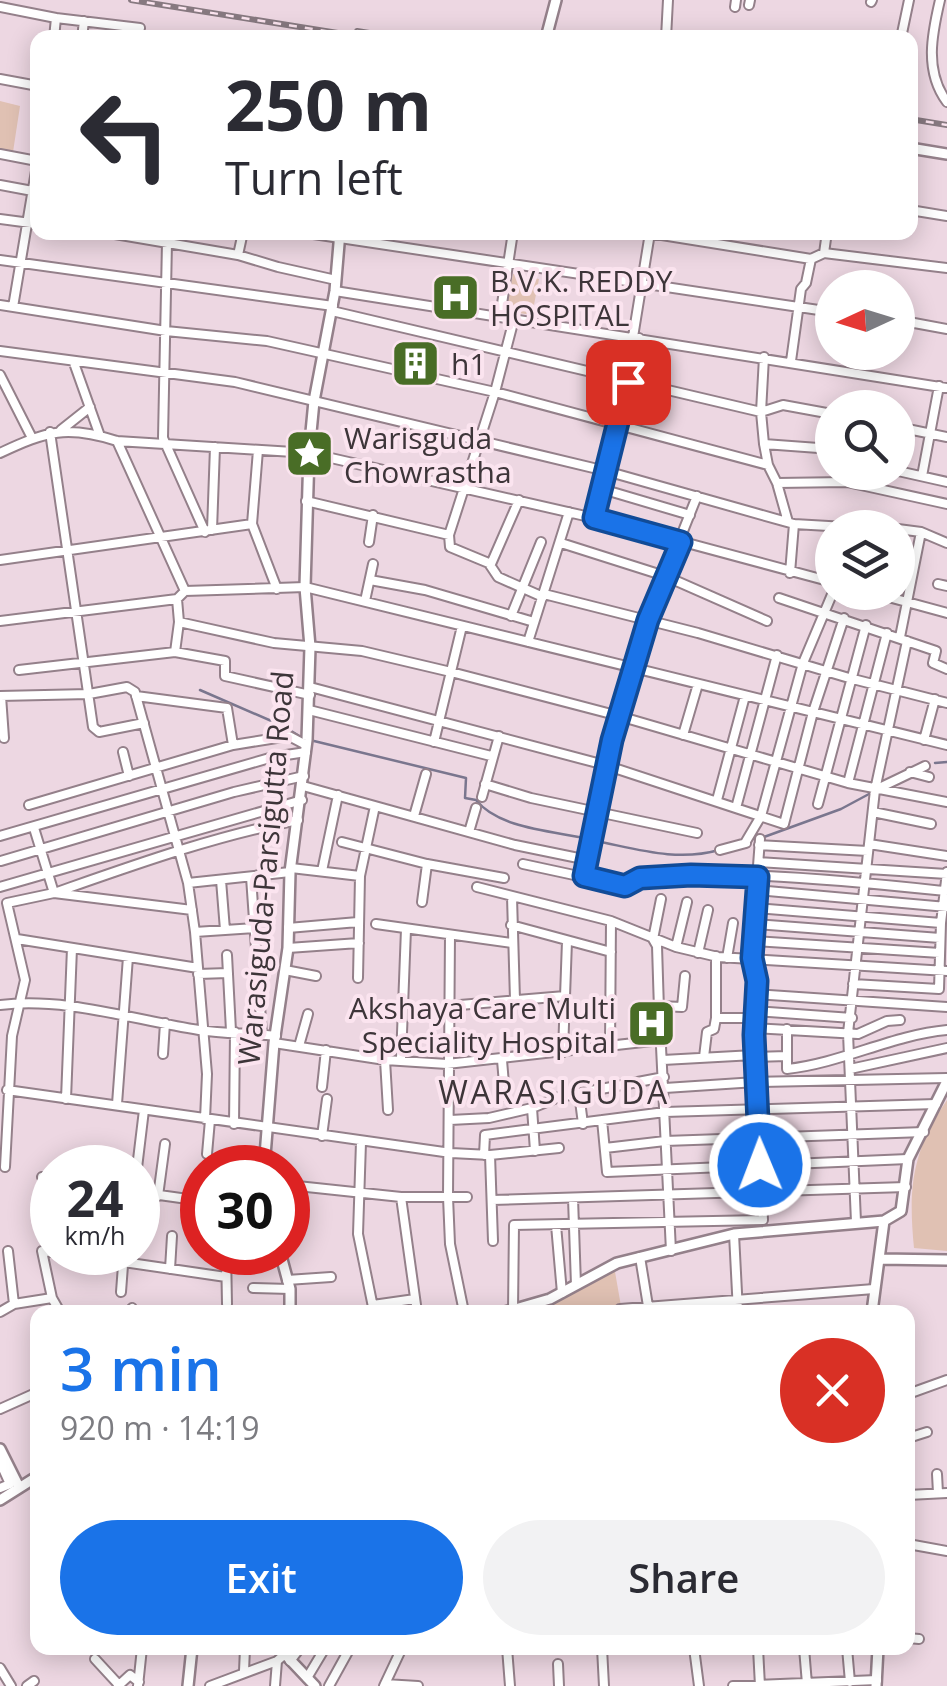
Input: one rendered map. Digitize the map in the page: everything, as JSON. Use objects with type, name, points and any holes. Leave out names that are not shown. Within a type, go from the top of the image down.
[{"type":"street","points":[[548,30],[556,0]]},
{"type":"street","points":[[666,30],[668,0]]},
{"type":"street","points":[[903,30],[909,0]]},
{"type":"street","points":[[940,0],[931,40],[932,60],[947,102]]},
{"type":"street","points":[[0,7],[140,28]]},
{"type":"street","points":[[55,30],[56,18]]},
{"type":"street","points":[[83,30],[84,21]]},
{"type":"street","points":[[0,79],[30,85]]},
{"type":"street","points":[[918,149],[947,154]]},
{"type":"street","points":[[0,154],[30,159]]},
{"type":"street","points":[[0,185],[30,190]]},
{"type":"street","points":[[13,306],[30,209]]},
{"type":"street","points":[[918,211],[947,216]]},
{"type":"street","points":[[0,219],[30,223]]},
{"type":"street","points":[[158,240],[238,254],[336,285],[500,317],[943,387],[922,476]]},
{"type":"street","points":[[238,254],[241,240]]},
{"type":"street","name":"Warasiguda-Parsigutta Road","points":[[265,1145],[288,948],[291,870],[302,800],[309,710],[306,501],[314,401],[333,308],[340,240]]},
{"type":"street","points":[[371,240],[815,310]]},
{"type":"street","points":[[500,317],[512,240]]},
{"type":"street","points":[[594,518],[628,382],[646,240]]},
{"type":"street","points":[[691,240],[811,259],[824,253],[947,268]]},
{"type":"street","points":[[824,253],[826,240]]},
{"type":"street","points":[[167,242],[162,371],[164,443],[208,531]]},
{"type":"street","points":[[791,360],[798,307],[811,259]]},
{"type":"street","points":[[0,260],[333,308],[761,412],[783,406],[815,411]]},
{"type":"street","points":[[0,304],[166,331],[266,340],[495,392],[768,465]]},
{"type":"street","points":[[514,319],[449,535],[450,547],[490,565],[494,574],[543,596],[648,620],[947,703]]},
{"type":"street","points":[[915,323],[947,329]]},
{"type":"street","points":[[0,352],[235,382],[480,439],[791,523],[815,525]]},
{"type":"street","points":[[764,356],[764,444],[768,465],[791,523],[790,573]]},
{"type":"street","points":[[74,363],[100,436]]},
{"type":"street","points":[[0,375],[32,438]]},
{"type":"street","points":[[61,430],[90,407]]},
{"type":"street","points":[[0,453],[61,430],[117,442],[310,453],[594,518],[815,578]]},
{"type":"street","points":[[915,431],[947,437]]},
{"type":"street","points":[[50,432],[93,728],[96,731],[144,724]]},
{"type":"street","points":[[117,442],[185,591]]},
{"type":"street","points":[[764,444],[815,447]]},
{"type":"street","points":[[208,531],[215,447]]},
{"type":"street","points":[[258,450],[252,524],[277,589]]},
{"type":"street","points":[[915,475],[947,482]]},
{"type":"street","points":[[777,483],[815,480]]},
{"type":"street","points":[[602,489],[690,515]]},
{"type":"street","points":[[896,490],[947,504]]},
{"type":"street","points":[[584,876],[605,765],[634,667],[648,620],[697,496]]},
{"type":"street","points":[[490,565],[519,500]]},
{"type":"street","points":[[306,501],[449,535]]},
{"type":"street","points":[[528,642],[569,512]]},
{"type":"street","points":[[369,542],[373,515]]},
{"type":"street","points":[[0,560],[252,524]]},
{"type":"street","points":[[915,531],[946,540]]},
{"type":"street","points":[[915,561],[921,532]]},
{"type":"street","points":[[510,616],[540,542]]},
{"type":"street","points":[[561,543],[665,576],[767,621]]},
{"type":"street","points":[[365,601],[373,564]]},
{"type":"street","points":[[370,580],[425,590],[534,622]]},
{"type":"street","points":[[0,621],[177,599],[185,591],[305,587],[947,746]]},
{"type":"street","points":[[779,598],[936,651],[933,664],[945,669],[947,656]]},
{"type":"street","points":[[175,652],[177,599]]},
{"type":"street","points":[[915,607],[947,614]]},
{"type":"street","points":[[856,1222],[848,1033],[872,792],[895,688],[906,610]]},
{"type":"street","points":[[509,1305],[514,1225],[763,1220],[754,1056],[756,970],[752,958],[759,862],[755,842],[789,707],[824,611]]},
{"type":"street","points":[[19,670],[175,652],[225,661],[225,676],[439,720],[605,765],[784,824],[813,712],[844,618]]},
{"type":"street","points":[[178,622],[274,643],[362,651],[620,716],[872,792],[947,802]]},
{"type":"street","points":[[818,804],[866,625]]},
{"type":"street","points":[[434,742],[462,626]]},
{"type":"street","points":[[848,783],[886,633]]},
{"type":"street","points":[[736,808],[777,655]]},
{"type":"street","points":[[682,736],[698,684]]},
{"type":"street","points":[[4,738],[1,696],[90,694],[127,687],[136,696],[188,883],[207,1074],[207,1145]]},
{"type":"street","points":[[136,696],[226,708],[233,745]]},
{"type":"street","points":[[716,800],[745,696]]},
{"type":"street","points":[[924,740],[935,699]]},
{"type":"street","points":[[309,710],[491,756]]},
{"type":"street","points":[[29,805],[233,745],[289,736],[306,748]]},
{"type":"street","points":[[482,797],[498,736]]},
{"type":"street","points":[[0,836],[306,748]]},
{"type":"street","points":[[123,752],[129,776]]},
{"type":"street","points":[[872,792],[924,766]]},
{"type":"street","points":[[910,772],[928,777]]},
{"type":"street","points":[[414,816],[426,774]]},
{"type":"street","points":[[0,861],[234,792],[303,781],[375,806],[588,860]]},
{"type":"street","points":[[485,784],[531,798],[697,833]]},
{"type":"street","points":[[322,871],[338,795]]},
{"type":"street","points":[[0,887],[302,800]]},
{"type":"street","points":[[358,978],[360,876],[375,806]]},
{"type":"street","points":[[469,832],[476,808]]},
{"type":"street","points":[[873,812],[931,824]]},
{"type":"street","points":[[5,1166],[3,1104],[12,1036],[25,980],[7,903],[54,892],[254,828],[298,820]]},
{"type":"street","points":[[34,828],[54,892]]},
{"type":"street","points":[[342,842],[427,864],[504,878]]},
{"type":"street","points":[[720,850],[755,842],[947,856]]},
{"type":"street","points":[[759,862],[947,873],[940,923],[944,971],[939,989],[853,984]]},
{"type":"street","points":[[422,902],[427,864]]},
{"type":"street","points":[[523,864],[625,886],[640,878],[691,875],[864,882],[944,891]]},
{"type":"street","points":[[188,883],[291,870],[360,876]]},
{"type":"street","points":[[251,876],[262,1034]]},
{"type":"street","points":[[221,880],[225,930]]},
{"type":"street","points":[[477,887],[611,921],[676,948],[727,958],[944,971]]},
{"type":"street","points":[[757,890],[944,907]]},
{"type":"street","points":[[54,892],[192,910]]},
{"type":"street","points":[[512,897],[515,1000]]},
{"type":"street","points":[[661,900],[653,938],[658,946],[672,1251]]},
{"type":"street","points":[[676,948],[687,902]]},
{"type":"street","points":[[756,908],[940,923]]},
{"type":"street","points":[[698,952],[708,910]]},
{"type":"street","points":[[610,1046],[611,921]]},
{"type":"street","points":[[288,928],[358,922]]},
{"type":"street","points":[[727,958],[733,923]]},
{"type":"street","points":[[376,924],[512,943]]},
{"type":"street","points":[[754,924],[940,938]]},
{"type":"street","points":[[511,926],[611,952]]},
{"type":"street","points":[[195,932],[255,928]]},
{"type":"street","points":[[401,1059],[406,928]]},
{"type":"street","points":[[450,935],[448,1197],[450,1244],[463,1305]]},
{"type":"street","points":[[17,939],[198,971],[228,972]]},
{"type":"street","points":[[564,1052],[567,941]]},
{"type":"street","points":[[753,941],[940,953]]},
{"type":"street","points":[[288,948],[358,942]]},
{"type":"street","points":[[66,1098],[72,948]]},
{"type":"street","points":[[226,955],[233,1031],[234,1124]]},
{"type":"street","points":[[118,1104],[128,956]]},
{"type":"street","points":[[704,1057],[707,1032],[714,1029],[716,1018],[716,956]]},
{"type":"street","points":[[284,970],[316,976]]},
{"type":"street","points":[[659,1006],[682,1008],[685,976]]},
{"type":"street","points":[[755,994],[947,1007]]},
{"type":"street","points":[[448,1006],[565,996]]},
{"type":"street","points":[[0,1004],[22,1002],[124,1014],[202,1030],[262,1034],[302,1048],[447,1064],[662,1042]]},
{"type":"street","points":[[302,1048],[308,1014]]},
{"type":"street","points":[[716,1018],[852,1018]]},
{"type":"street","points":[[754,1019],[787,1028],[858,1034],[900,1020]]},
{"type":"street","points":[[163,1054],[165,1022]]},
{"type":"street","points":[[787,1028],[787,1069],[819,1066],[927,1032],[947,1030]]},
{"type":"street","points":[[850,1070],[947,1048]]},
{"type":"street","points":[[322,1087],[326,1050]]},
{"type":"street","points":[[663,1060],[787,1056]]},
{"type":"street","points":[[385,1060],[388,1110]]},
{"type":"street","points":[[502,1060],[505,1096]]},
{"type":"street","points":[[866,1066],[867,1080]]},
{"type":"street","points":[[450,1120],[483,1118],[579,1093],[664,1077]]},
{"type":"street","points":[[527,1305],[562,1293],[617,1263],[734,1234],[884,1222],[901,1211],[908,1159],[947,1080],[756,1082],[665,1088]]},
{"type":"street","points":[[7,1090],[451,1153],[487,1155],[560,1148]]},
{"type":"street","points":[[579,1093],[583,1124]]},
{"type":"street","points":[[322,1136],[326,1099]]},
{"type":"street","points":[[485,1135],[665,1112],[936,1104]]},
{"type":"street","points":[[532,1108],[535,1151]]},
{"type":"street","points":[[140,1145],[144,1110]]},
{"type":"street","points":[[483,1118],[493,1241]]},
{"type":"street","points":[[602,1120],[607,1172],[908,1159]]},
{"type":"street","points":[[605,1148],[665,1141],[924,1132]]},
{"type":"street","points":[[362,1142],[358,1234],[372,1305]]},
{"type":"street","points":[[160,1181],[165,1144]]},
{"type":"street","points":[[492,1200],[906,1187]]},
{"type":"street","points":[[310,1188],[401,1197],[467,1197]]},
{"type":"street","points":[[401,1197],[416,1305]]},
{"type":"street","points":[[573,1198],[576,1285]]},
{"type":"street","points":[[873,1305],[884,1222]]},
{"type":"street","points":[[556,1225],[562,1293]]},
{"type":"street","points":[[734,1234],[738,1302]]},
{"type":"street","points":[[170,1270],[172,1236]]},
{"type":"street","points":[[8,1251],[14,1304]]},
{"type":"street","points":[[640,1258],[653,1305]]},
{"type":"street","points":[[880,1259],[947,1260]]},
{"type":"street","points":[[160,1267],[226,1277],[227,1304]]},
{"type":"street","points":[[47,1275],[56,1305]]},
{"type":"street","points":[[121,1292],[122,1275]]},
{"type":"street","points":[[286,1275],[290,1305]]},
{"type":"street","points":[[253,1288],[331,1277]]},
{"type":"street","points":[[675,1305],[874,1289]]},
{"type":"street","points":[[0,1312],[14,1304],[52,1298]]},
{"type":"street","points":[[390,1305],[415,1299]]},
{"type":"street","points":[[915,1391],[947,1380]]},
{"type":"street","points":[[0,1409],[30,1396]]},
{"type":"street","points":[[915,1436],[927,1432]]},
{"type":"street","points":[[0,1450],[19,1487]]},
{"type":"street","points":[[0,1462],[10,1484],[0,1488]]},
{"type":"street","points":[[915,1495],[942,1493],[937,1474]]},
{"type":"street","points":[[0,1500],[30,1481]]},
{"type":"street","points":[[915,1545],[947,1551]]},
{"type":"street","points":[[139,1684],[141,1655]]},
{"type":"street","points":[[188,1686],[191,1655]]},
{"type":"street","points":[[244,1671],[245,1655]]},
{"type":"street","points":[[283,1656],[311,1682],[322,1655]]},
{"type":"street","points":[[329,1686],[346,1655]]},
{"type":"street","points":[[399,1655],[385,1685],[418,1686]]},
{"type":"street","points":[[508,1655],[510,1686]]},
{"type":"street","points":[[602,1655],[604,1686]]},
{"type":"street","points":[[695,1655],[699,1686]]},
{"type":"street","points":[[758,1655],[760,1686]]},
{"type":"street","points":[[805,1655],[807,1684]]},
{"type":"street","points":[[848,1655],[850,1682]]},
{"type":"street","points":[[733,1686],[877,1683],[878,1655]]},
{"type":"street","points":[[210,1686],[283,1656]]},
{"type":"street","points":[[275,1686],[283,1656]]},
{"type":"street","points":[[95,1659],[119,1686],[130,1675],[139,1684]]},
{"type":"street","points":[[558,1664],[559,1686]]},
{"type":"street","points":[[0,1668],[11,1686]]},
{"type":"shaded area","points":[[0,101],[20,106],[13,152],[0,150]]},
{"type":"shaded area","points":[[513,274],[539,279],[532,315],[506,311]]},
{"type":"shaded area","points":[[947,1100],[947,1251],[914,1248],[915,1171],[926,1136]]},
{"type":"shaded area","points":[[614,1266],[621,1305],[545,1305]]},
{"type":"waterway","points":[[200,690],[301,737]]},
{"type":"waterway","points":[[314,741],[466,778],[465,798],[476,800],[498,817],[589,839]]},
{"type":"waterway","points":[[935,763],[947,762]]},
{"type":"waterway","points":[[764,837],[841,809],[869,794]]},
{"type":"waterway","points":[[596,841],[672,855],[719,850]]},
{"type":"railway","points":[[131,0],[319,30]]},
{"type":"railway","points":[[918,120],[947,125]]},
{"type":"place","name":"B.V.K. REDDY HOSPITAL","points":[[455,297]]},
{"type":"place","name":"h1","points":[[416,363]]},
{"type":"place","name":"Warisguda Chowrastha","points":[[309,454]]},
{"type":"place","name":"Akshaya Care Multi Speciality Hospital","points":[[651,1024]]},
{"type":"district","name":"WARASIGUDA","points":[[554,1091]]},
{"type":"route","points":[[628,382],[594,518],[681,542],[648,620],[612,740],[584,876],[625,886],[640,878],[758,877],[752,958],[757,981],[754,1035],[760,1165]]}]
